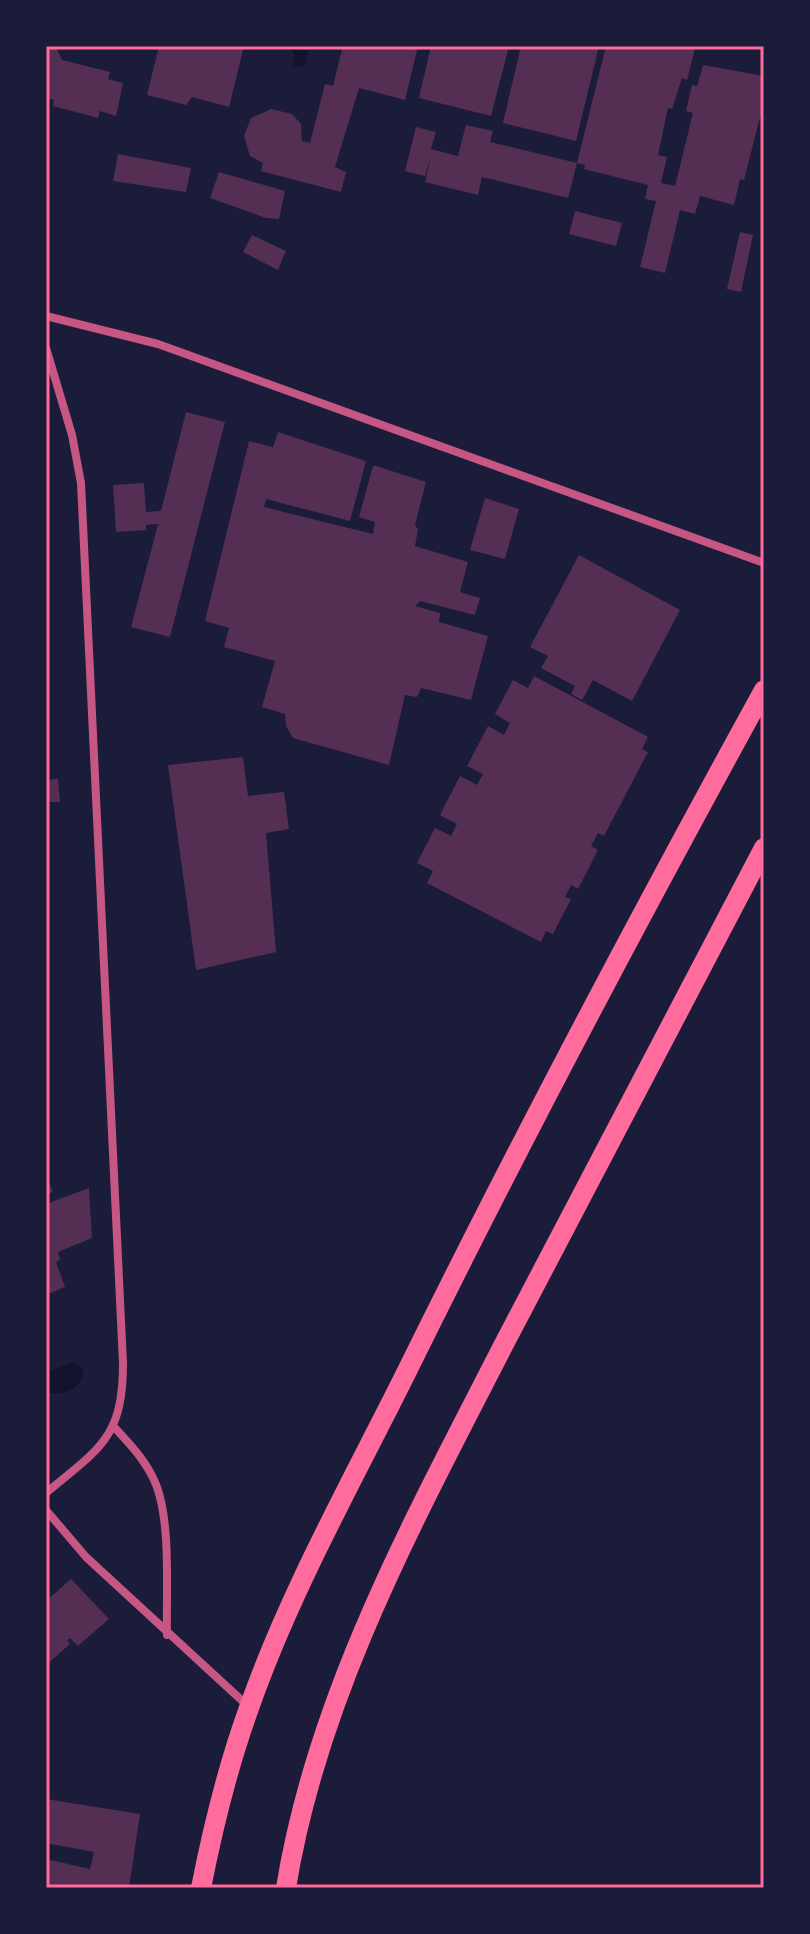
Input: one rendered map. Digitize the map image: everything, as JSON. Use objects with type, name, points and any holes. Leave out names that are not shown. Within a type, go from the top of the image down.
[{"type":"main road","points":[[201,1888],[214,1824],[249,1708],[329,1529],[470,1243],[657,885],[764,690]]},
{"type":"main road","points":[[286,1888],[326,1728],[362,1636],[479,1394],[764,848]]},
{"type":"street","points":[[46,316],[158,344],[764,563]]},
{"type":"street","points":[[46,348],[81,483],[123,1363],[123,1400],[114,1427],[98,1448],[46,1493]]},
{"type":"street","points":[[46,372],[56,378]]},
{"type":"street","points":[[114,1427],[141,1455],[157,1488],[164,1533],[167,1635]]},
{"type":"street","points":[[46,1510],[86,1557],[249,1708]]},
{"type":"shaded area","points":[[309,46],[304,67],[293,65],[295,56],[292,50],[281,47]]},
{"type":"shaded area","points":[[72,1362],[83,1368],[80,1382],[66,1392],[46,1393],[46,1373]]},
{"type":"building","points":[[46,46],[55,46],[62,60],[110,72],[108,79],[123,83],[116,116],[100,111],[98,118],[53,106],[54,100],[46,97]]},
{"type":"building","points":[[159,46],[244,46],[229,107],[192,97],[186,105],[147,95]]},
{"type":"building","points":[[343,46],[418,46],[405,100],[359,88],[335,167],[346,172],[341,192],[261,171],[263,163],[250,156],[244,136],[251,118],[271,109],[292,114],[301,124],[302,141],[310,143],[325,84],[333,86]]},
{"type":"building","points":[[431,46],[509,46],[491,116],[419,98]]},
{"type":"building","points":[[521,46],[599,46],[576,141],[503,123]]},
{"type":"building","points":[[606,46],[695,48],[687,80],[682,78],[672,109],[668,108],[658,155],[667,157],[661,183],[675,186],[693,113],[686,111],[692,85],[697,86],[703,65],[764,76],[764,102],[744,180],[740,179],[734,205],[700,196],[695,214],[680,210],[665,273],[640,267],[656,201],[645,199],[648,185],[584,169],[585,165],[577,163]]},
{"type":"building","points":[[466,125],[493,131],[490,142],[577,163],[568,198],[482,177],[478,195],[425,182],[431,154],[425,176],[405,171],[416,127],[436,132],[431,149],[458,156]]},
{"type":"building","points":[[118,154],[191,168],[186,192],[113,181]]},
{"type":"building","points":[[219,172],[285,191],[279,219],[266,218],[210,198]]},
{"type":"building","points":[[575,211],[622,223],[616,246],[569,234]]},
{"type":"building","points":[[740,232],[753,235],[741,292],[727,289]]},
{"type":"building","points":[[252,235],[286,251],[278,270],[243,252]]},
{"type":"building","points":[[186,412],[225,422],[170,637],[131,627],[158,524],[146,525],[146,530],[116,532],[113,485],[144,483],[146,512],[161,511]]},
{"type":"building","points":[[278,432],[366,461],[350,521],[266,499],[264,507],[373,534],[375,522],[359,517],[373,466],[426,482],[415,525],[418,529],[415,546],[468,562],[460,592],[480,598],[475,615],[420,601],[415,606],[440,613],[439,622],[488,636],[471,700],[421,688],[417,697],[405,695],[389,765],[293,738],[286,726],[285,714],[262,707],[275,661],[224,647],[229,628],[205,621],[249,441],[273,447]]},
{"type":"building","points":[[485,498],[519,509],[505,559],[470,550]]},
{"type":"building","points":[[579,555],[680,610],[632,701],[593,680],[582,700],[571,694],[575,686],[541,668],[548,656],[530,647]]},
{"type":"building","points":[[534,676],[648,737],[642,749],[648,752],[604,836],[598,833],[591,846],[598,850],[578,889],[571,885],[565,897],[571,899],[553,934],[546,931],[541,942],[427,883],[433,871],[417,863],[435,828],[451,836],[457,824],[440,815],[460,776],[477,785],[483,774],[467,766],[488,726],[504,735],[510,723],[495,714],[513,680],[528,688]]},
{"type":"building","points":[[243,757],[248,796],[284,792],[289,829],[266,833],[276,952],[196,970],[168,765]]},
{"type":"building","points":[[58,779],[60,802],[46,802],[46,780]]},
{"type":"building","points":[[46,1175],[53,1192],[46,1195]]},
{"type":"building","points":[[89,1188],[92,1238],[58,1252],[60,1260],[56,1262],[65,1287],[46,1295],[46,1204]]},
{"type":"building","points":[[71,1579],[109,1619],[78,1646],[70,1638],[67,1640],[70,1644],[46,1665],[46,1601]]},
{"type":"building","points":[[46,1799],[140,1814],[129,1888],[46,1888],[46,1859],[90,1869],[94,1852],[46,1843]]}]
